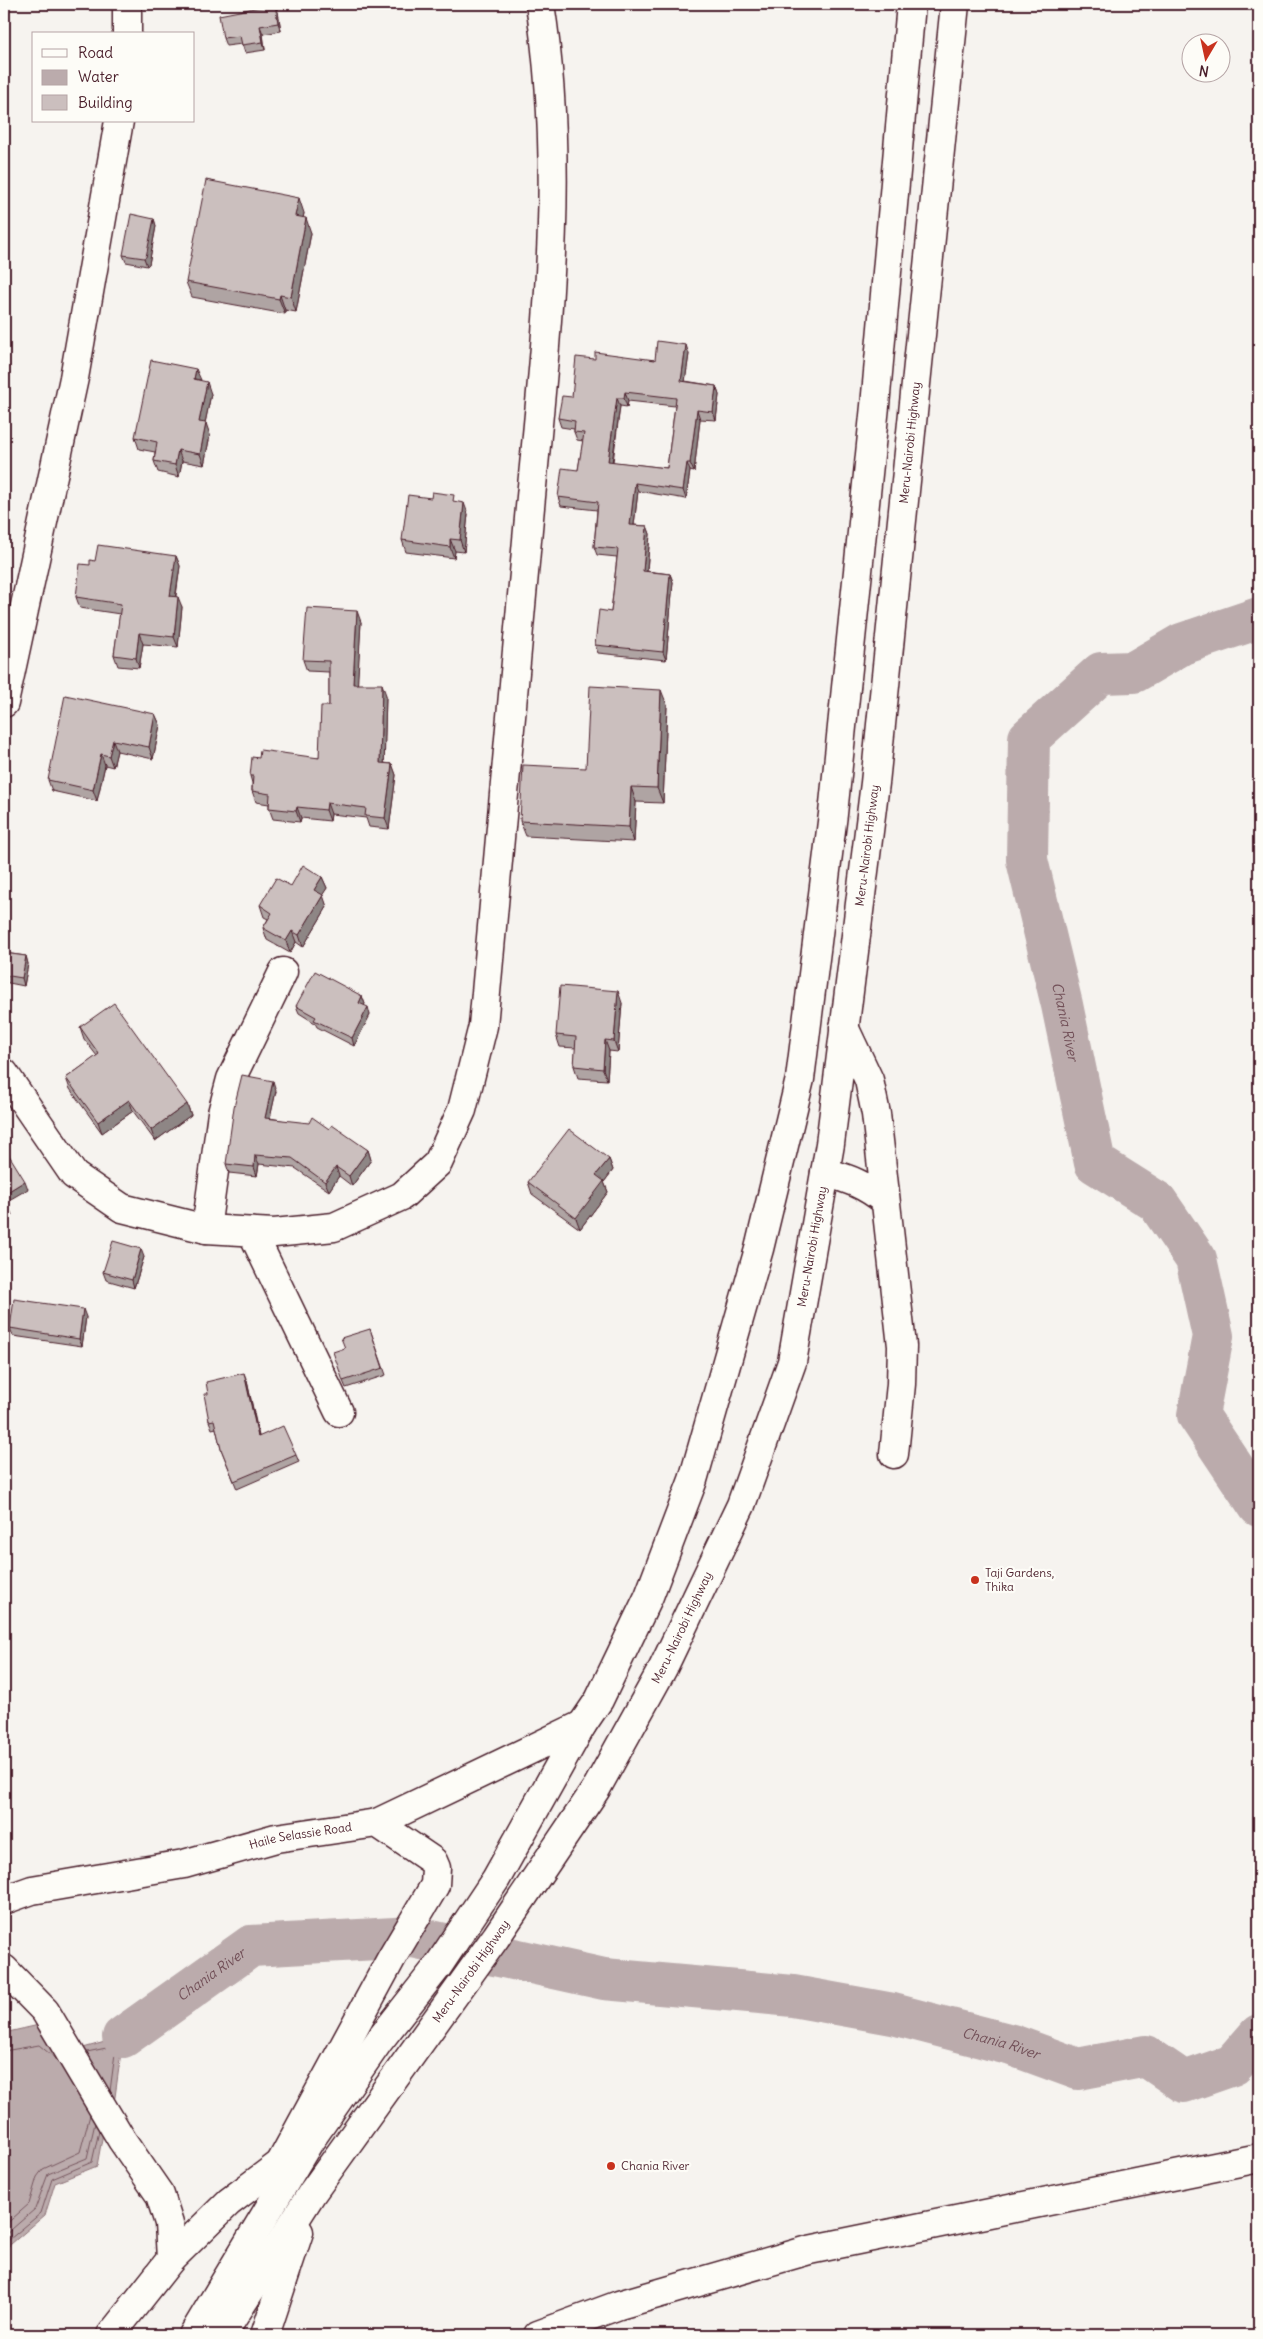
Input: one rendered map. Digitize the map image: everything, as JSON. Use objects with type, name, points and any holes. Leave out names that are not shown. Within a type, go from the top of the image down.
[{"type":"main road","points":[[127,4],[127,32]]},
{"type":"main road","points":[[4,1074],[74,1175],[122,1208],[206,1229],[274,1233],[334,1227],[402,1196],[438,1163],[462,1110],[484,1026],[550,293],[554,147],[546,42],[540,4]]},
{"type":"main road","points":[[193,2335],[309,2142],[380,2041],[438,1966],[496,1879],[582,1725],[600,1700],[649,1596],[693,1480],[759,1249],[800,1079],[835,795],[875,406],[911,4]]},
{"type":"main road","name":"Meru-Nairobi Highway","points":[[222,2335],[312,2193],[496,1937],[596,1789],[662,1668],[741,1505],[792,1362],[825,1172],[875,783],[955,4]]},
{"type":"main road","points":[[4,703],[74,378],[119,122]]},
{"type":"main road","points":[[206,1229],[222,1113],[231,1079],[283,972]]},
{"type":"main road","points":[[844,1027],[869,1080],[876,1114],[902,1346],[901,1384],[894,1454]]},
{"type":"main road","points":[[825,1172],[854,1180],[870,1189],[885,1201]]},
{"type":"main road","points":[[252,1232],[339,1412]]},
{"type":"main road","name":"Haile Selassie Road","points":[[4,1900],[32,1890],[184,1864],[276,1838],[377,1822],[582,1725]]},
{"type":"main road","points":[[280,2164],[391,1959],[430,1894],[436,1877],[436,1868],[433,1861],[377,1822]]},
{"type":"main road","points":[[4,1969],[45,2011],[122,2140],[160,2195],[170,2223],[171,2259]]},
{"type":"main road","points":[[111,2335],[171,2259],[229,2202],[309,2142]]},
{"type":"main road","points":[[538,2335],[619,2305],[809,2250],[1259,2158]]},
{"type":"main road","points":[[265,2335],[312,2193]]},
{"type":"water","points":[[52,2022],[76,2050],[123,2037],[115,2097],[103,2133],[97,2166],[55,2183],[45,2215],[4,2250],[4,2033]]},
{"type":"building","points":[[275,4],[278,23],[260,26],[263,42],[242,45],[240,36],[223,38],[219,15]]},
{"type":"building","points":[[206,180],[299,198],[295,216],[306,218],[291,297],[280,295],[279,299],[186,282]]},
{"type":"building","points":[[131,214],[154,219],[146,257],[144,258],[123,255]]},
{"type":"building","points":[[657,341],[686,345],[681,381],[716,386],[713,412],[697,410],[690,463],[687,463],[683,490],[635,483],[630,525],[647,526],[643,571],[670,574],[663,652],[595,645],[599,610],[611,612],[618,549],[594,547],[598,502],[558,497],[562,468],[578,470],[584,433],[574,432],[575,421],[558,418],[562,396],[572,397],[576,357],[595,359],[595,352],[655,360]],"holes":[[[625,392],[676,398],[667,468],[608,461],[617,398],[624,398]]]},
{"type":"building","points":[[151,360],[196,369],[194,379],[207,382],[199,422],[206,423],[200,454],[178,450],[175,465],[154,461],[157,442],[135,437]]},
{"type":"building","points":[[432,492],[454,495],[453,501],[464,503],[460,540],[450,539],[450,547],[402,540],[408,495],[431,498]]},
{"type":"building","points":[[98,545],[176,556],[170,596],[178,597],[174,637],[139,633],[136,658],[114,655],[121,604],[76,597],[80,564],[90,565],[90,560],[95,561]]},
{"type":"building","points":[[307,608],[357,611],[353,684],[382,684],[380,763],[392,764],[385,818],[365,816],[366,808],[327,803],[326,810],[297,807],[296,811],[269,808],[270,794],[252,791],[253,776],[250,776],[252,757],[259,758],[260,750],[319,758],[321,706],[329,706],[329,661],[303,660]]},
{"type":"building","points":[[590,686],[661,690],[657,788],[631,787],[629,827],[520,821],[523,765],[586,768]]},
{"type":"building","points":[[65,695],[155,714],[149,747],[113,740],[109,756],[101,754],[93,790],[48,780]]},
{"type":"building","points":[[303,865],[322,877],[314,890],[323,895],[299,935],[292,931],[286,941],[263,928],[272,913],[260,905],[276,878],[291,886]]},
{"type":"building","points":[[4,953],[26,956],[22,978],[4,975]]},
{"type":"building","points":[[315,971],[362,996],[359,1003],[368,1007],[352,1038],[314,1020],[316,1017],[296,1006]]},
{"type":"building","points":[[560,986],[618,991],[614,1041],[605,1040],[603,1069],[574,1066],[576,1037],[556,1035]]},
{"type":"building","points":[[114,1003],[187,1104],[151,1130],[129,1100],[98,1122],[66,1078],[99,1054],[80,1027]]},
{"type":"building","points":[[242,1075],[273,1081],[265,1118],[309,1123],[312,1117],[329,1129],[332,1125],[368,1150],[349,1176],[336,1167],[325,1182],[292,1158],[255,1155],[254,1167],[226,1164],[234,1107]]},
{"type":"building","points":[[569,1129],[609,1159],[596,1175],[604,1181],[576,1218],[528,1182]]},
{"type":"building","points":[[4,1147],[25,1181],[4,1194]]},
{"type":"building","points":[[4,1199],[9,1207],[4,1210]]},
{"type":"building","points":[[113,1241],[141,1249],[132,1280],[103,1272]]},
{"type":"building","points":[[14,1299],[83,1309],[79,1339],[10,1328]]},
{"type":"building","points":[[370,1329],[383,1368],[343,1381],[333,1352],[345,1348],[341,1338]]},
{"type":"building","points":[[244,1373],[258,1437],[283,1426],[296,1455],[234,1481],[221,1449],[214,1420],[209,1421],[204,1394],[208,1394],[206,1382]]},
{"type":"waterway","name":"Chania River","points":[[1259,618],[1182,644],[1134,672],[1101,673],[1029,738],[1027,860],[1062,1005],[1095,1163],[1157,1202],[1196,1259],[1213,1336],[1198,1415],[1259,1506]]},
{"type":"waterway","name":"Chania River","points":[[123,2037],[251,1946],[413,1937],[604,1979],[793,1996],[893,2014],[1012,2045],[1078,2069],[1146,2056],[1184,2082],[1233,2065],[1259,2035]]},
{"type":"place","name":"Taji Gardens, Thika","points":[[975,1580]]},
{"type":"place","name":"Chania River","points":[[611,2166]]}]
